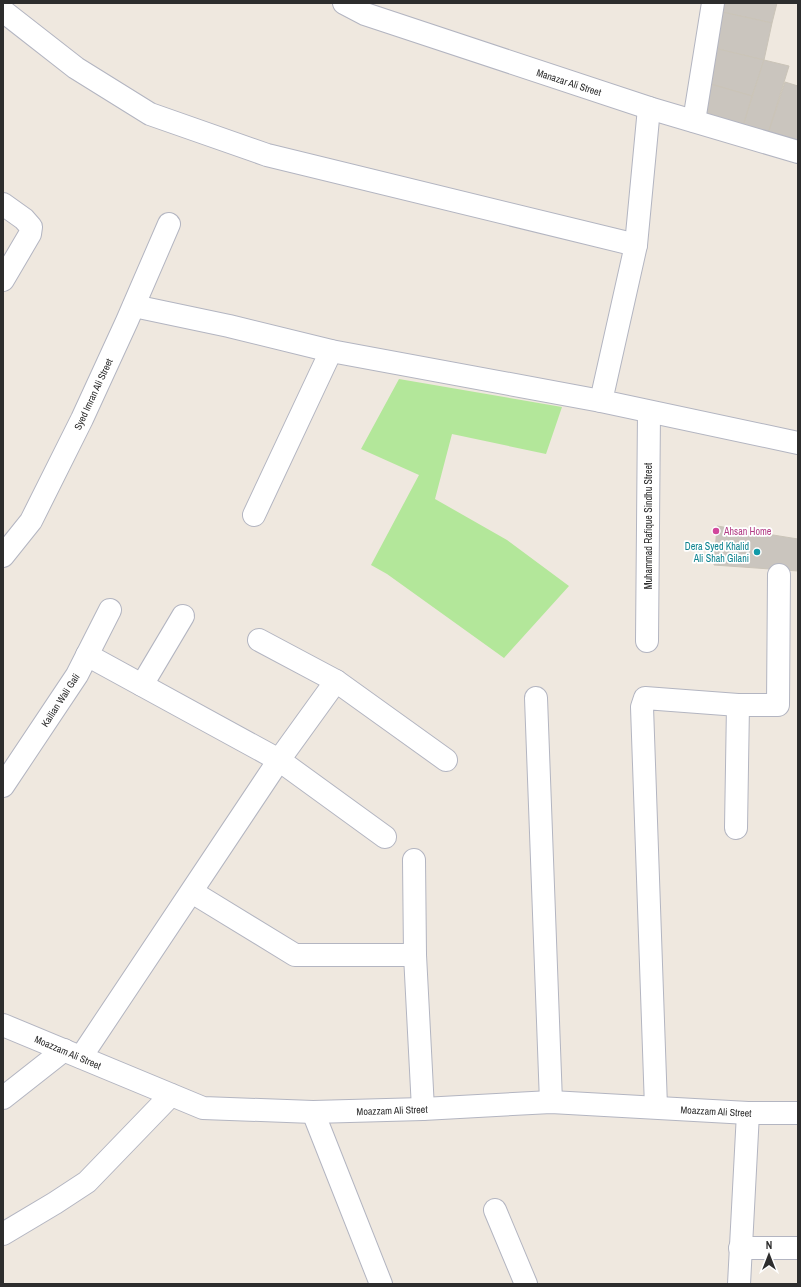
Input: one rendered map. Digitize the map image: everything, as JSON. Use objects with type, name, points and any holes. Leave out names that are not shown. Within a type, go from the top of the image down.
[{"type":"street","name":"Manazar Ali Street","points":[[344,3],[365,14],[649,108],[798,152]]},
{"type":"street","points":[[694,121],[713,3]]},
{"type":"street","points":[[3,11],[76,68],[150,114],[267,155],[636,245]]},
{"type":"street","points":[[601,401],[636,245],[649,108]]},
{"type":"street","points":[[3,204],[24,219],[31,227],[30,234],[3,280]]},
{"type":"street","name":"Syed Imran Ali Street","points":[[3,556],[31,521],[82,419],[134,306],[169,224]]},
{"type":"street","points":[[134,306],[229,326],[331,351],[601,401],[798,443]]},
{"type":"street","points":[[254,515],[331,351]]},
{"type":"street","name":"Muhammad Rafique Sindhu Street","points":[[647,641],[649,412]]},
{"type":"street","points":[[656,1107],[642,707],[646,698],[738,705],[778,705],[779,575]]},
{"type":"street","name":"Kailian Wali Gali","points":[[3,786],[77,675],[110,610]]},
{"type":"street","points":[[142,684],[183,616]]},
{"type":"street","points":[[259,640],[336,681],[446,760]]},
{"type":"street","points":[[87,655],[279,760],[385,837]]},
{"type":"street","points":[[3,1098],[73,1054],[192,892],[279,760],[336,681]]},
{"type":"street","points":[[536,698],[551,1102]]},
{"type":"street","points":[[736,828],[738,705]]},
{"type":"street","points":[[414,860],[415,955],[423,1109]]},
{"type":"street","points":[[192,892],[294,955],[415,955]]},
{"type":"street","name":"Moazzam Ali Street","points":[[3,1025],[203,1108],[313,1112],[423,1109],[551,1102],[748,1113],[798,1113]]},
{"type":"street","points":[[3,1234],[56,1203],[87,1182],[171,1095]]},
{"type":"street","points":[[313,1112],[382,1284]]},
{"type":"street","points":[[739,1284],[748,1113]]},
{"type":"street","points":[[495,1210],[526,1284]]},
{"type":"street","points":[[740,1248],[798,1248]]},
{"type":"green space","points":[[399,379],[562,407],[546,454],[452,434],[435,499],[507,540],[569,586],[504,658],[387,574],[371,565],[419,475],[361,449]]},
{"type":"building","points":[[724,3],[777,3],[772,23],[722,12]]},
{"type":"building","points":[[722,12],[772,23],[764,60],[714,48]]},
{"type":"building","points":[[714,48],[764,60],[752,96],[707,83]]},
{"type":"building","points":[[764,60],[789,66],[767,137],[742,129]]},
{"type":"building","points":[[785,82],[798,86],[798,147],[767,137]]},
{"type":"building","points":[[707,83],[752,96],[742,129],[698,116]]},
{"type":"building","name":"Dera Syed Khalid Ali Shah Gilani","points":[[717,526],[798,539],[798,571],[714,565]]},
{"type":"place","name":"Ahsan Home","points":[[716,531]]},
{"type":"place","name":"Dera Syed Khalid Ali Shah Gilani","points":[[757,552]]}]
